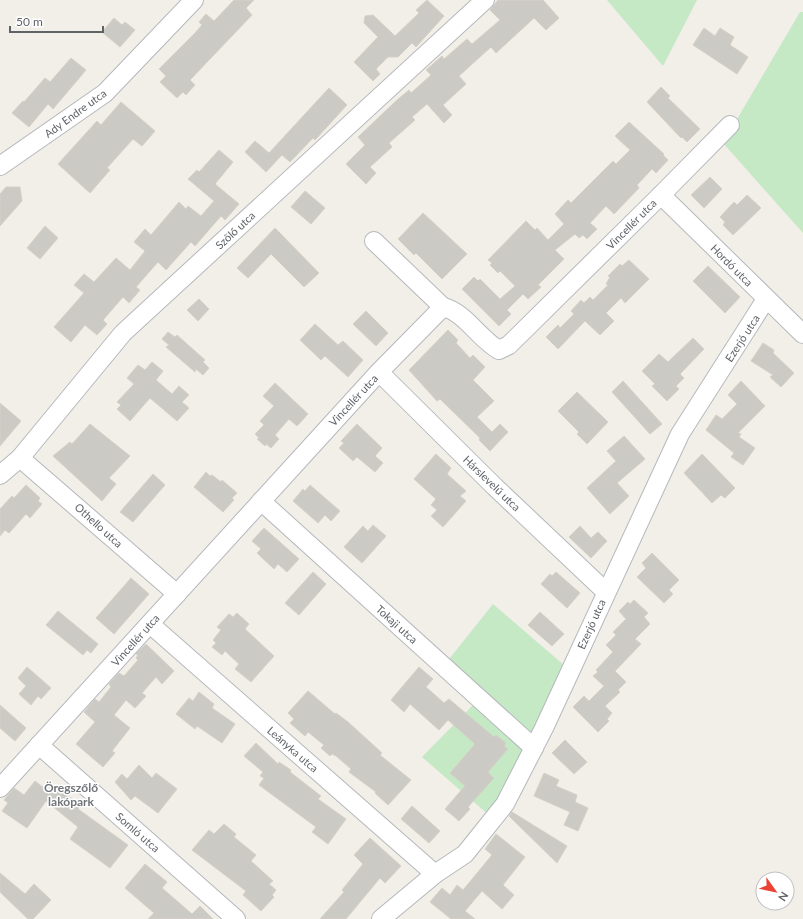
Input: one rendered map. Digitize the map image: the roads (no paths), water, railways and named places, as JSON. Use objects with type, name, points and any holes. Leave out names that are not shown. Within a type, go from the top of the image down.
[{"type":"street","name":"Ady Endre utca","points":[[0,166],[106,93],[194,0]]},
{"type":"street","name":"Szőlő utca","points":[[0,475],[20,458],[123,333],[485,0]]},
{"type":"street","name":"Vincellér utca","points":[[0,788],[379,372],[443,307],[453,309],[499,350],[509,345],[661,195],[730,124]]},
{"type":"street","name":"Hordó utca","points":[[661,195],[803,334]]},
{"type":"street","points":[[374,241],[443,307]]},
{"type":"street","name":"Ezerjó utca","points":[[381,919],[435,874],[465,854],[505,804],[534,748],[680,434],[766,299]]},
{"type":"street","name":"Hárslevelű utca","points":[[379,372],[490,482],[606,592]]},
{"type":"street","name":"Othello utca","points":[[20,458],[177,594]]},
{"type":"street","name":"Tokaji utca","points":[[261,501],[534,748]]},
{"type":"street","name":"Leányka utca","points":[[150,624],[435,874]]},
{"type":"street","name":"Somló utca","points":[[39,745],[236,919]]},
{"type":"district","name":"Öregszőlő lakópark","points":[[71,794]]}]
